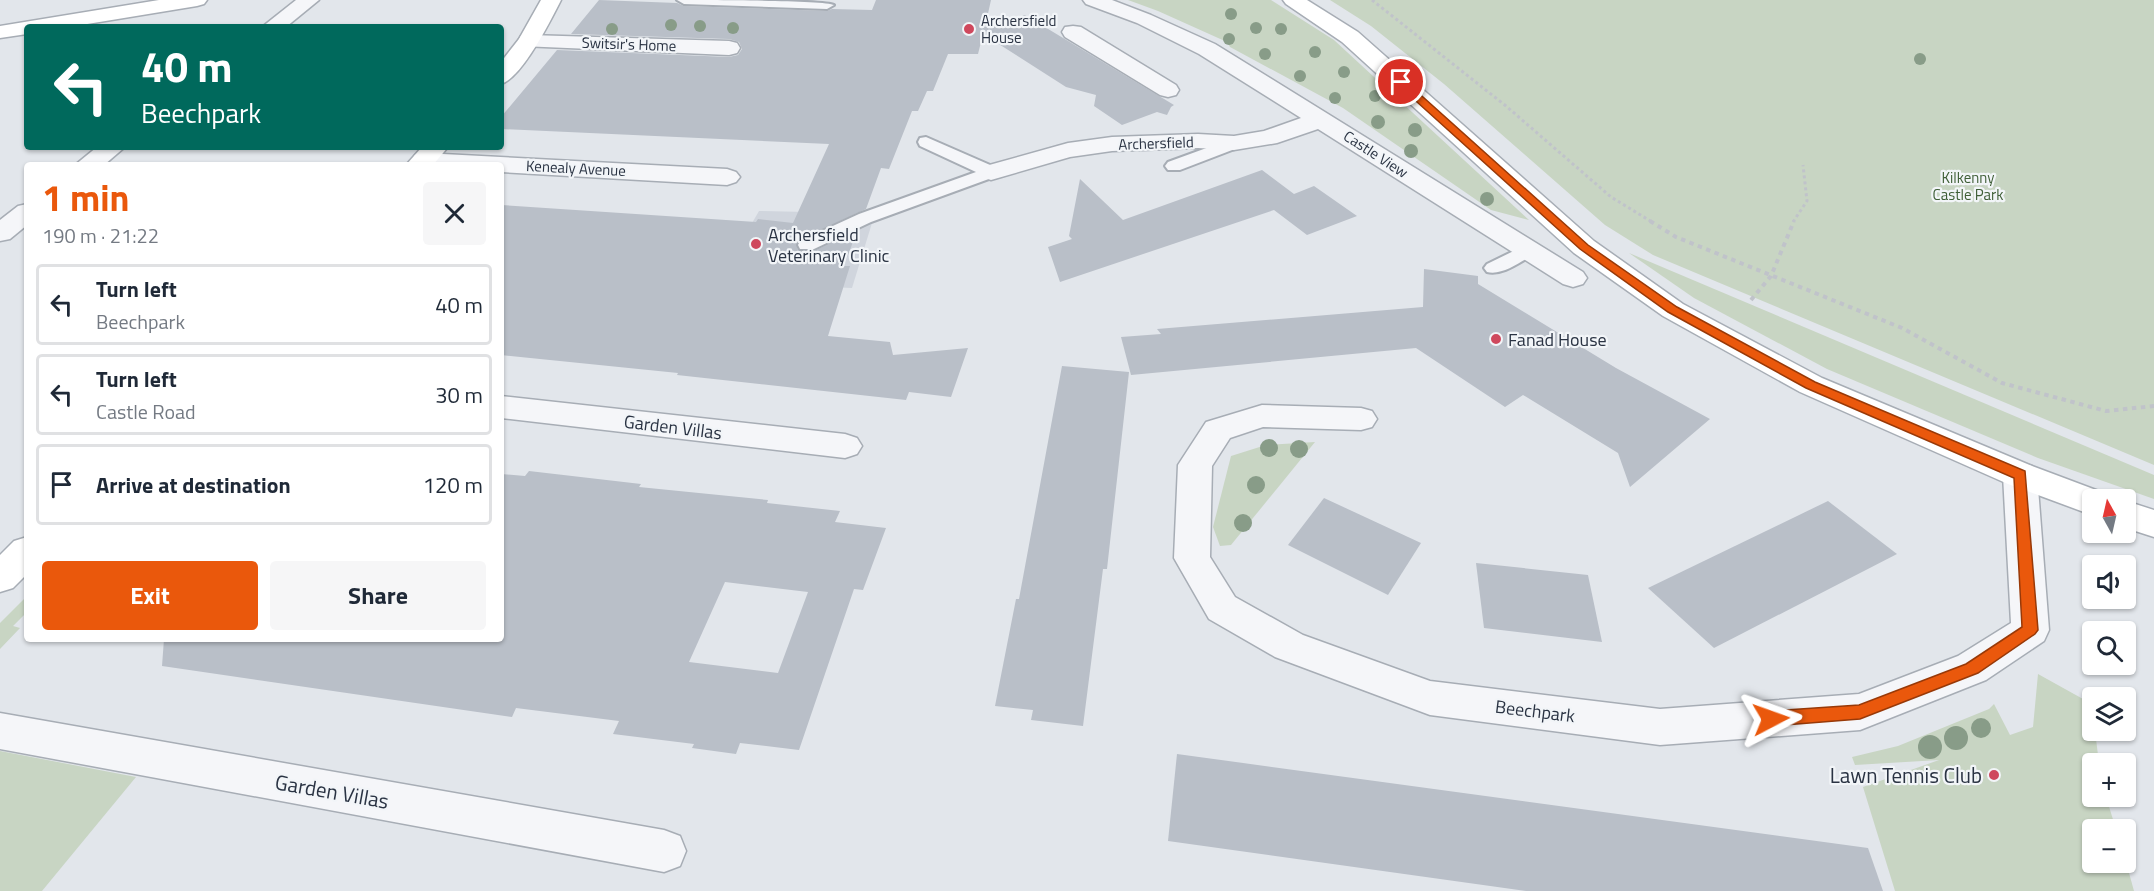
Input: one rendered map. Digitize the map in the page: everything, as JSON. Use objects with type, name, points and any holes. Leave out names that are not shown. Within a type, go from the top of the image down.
[{"type":"main road","points":[[47,24],[197,0]]},
{"type":"main road","points":[[504,73],[529,41],[550,0]]},
{"type":"main road","points":[[1293,0],[1350,37],[1584,247],[1673,310],[1811,385],[2020,475],[2082,498]]},
{"type":"main road","points":[[0,32],[24,28]]},
{"type":"main road","points":[[2136,518],[2154,524]]},
{"type":"main road","points":[[0,578],[24,554]]},
{"type":"street","points":[[277,24],[309,0]]},
{"type":"street","name":"Castle View","points":[[1093,0],[1144,19],[1207,49],[1573,278]]},
{"type":"street","points":[[1073,32],[1133,52],[1168,90]]},
{"type":"street","points":[[1133,52],[1176,34]]},
{"type":"street","name":"Switsir's Home","points":[[529,41],[729,48]]},
{"type":"street","name":"Archersfield","points":[[991,172],[1068,150],[1112,144],[1198,141],[1234,143],[1268,138],[1322,119]]},
{"type":"street","points":[[92,162],[108,150]]},
{"type":"street","name":"Kenealy Avenue","points":[[427,157],[502,162]]},
{"type":"street","name":"Kenealy Avenue","points":[[504,162],[727,177]]},
{"type":"street","points":[[0,233],[24,214]]},
{"type":"street","name":"Garden Villas","points":[[504,407],[845,447]]},
{"type":"street","name":"Beechpark","points":[[1361,419],[1262,416],[1218,430],[1195,465],[1192,558],[1222,608],[1289,646],[1430,698],[1660,727],[1860,712],[1972,668],[2030,630],[2020,475]]},
{"type":"street","name":"Garden Villas","points":[[0,731],[664,851]]},
{"type":"lane","points":[[684,0],[827,5]]},
{"type":"lane","points":[[926,142],[991,172]]},
{"type":"lane","points":[[1174,166],[1234,143]]},
{"type":"lane","points":[[807,245],[865,218],[991,172]]},
{"type":"lane","points":[[1494,268],[1528,250]]},
{"type":"path","points":[[1371,0],[1506,106],[1611,197],[1676,237],[1902,328],[2002,383],[2106,411],[2154,406]]},
{"type":"path","points":[[1750,300],[1771,276],[1792,224],[1806,201],[1803,165]]},
{"type":"shaded area","points":[[759,211],[853,213],[872,223],[852,288],[718,282]]},
{"type":"green space","points":[[1128,0],[1271,0],[1334,40],[1529,220],[1491,210],[1343,108],[1230,47],[1227,42]]},
{"type":"green space","name":"Kilkenny Castle Park","points":[[1330,0],[2154,0],[2154,465],[1653,255],[1605,225],[1444,84],[1371,26]]},
{"type":"green space","points":[[1629,253],[2154,475],[2154,499],[2136,493],[2136,489],[2126,489],[2038,458],[1827,369],[1694,298]]},
{"type":"green space","points":[[1315,442],[1231,545],[1220,546],[1213,527],[1231,456],[1266,445]]},
{"type":"green space","points":[[24,599],[24,615],[13,626],[20,628],[0,649],[0,623]]},
{"type":"green space","name":"Lawn Tennis Club","points":[[2038,674],[2082,698],[2082,741],[2096,741],[2098,753],[2082,753],[2082,807],[2109,807],[2113,819],[2082,819],[2082,873],[2129,873],[2134,891],[1895,891],[1863,787],[1939,760],[1855,765],[1852,757],[1898,746],[1989,709],[1994,704],[2010,735],[2033,727]]},
{"type":"green space","points":[[0,751],[136,777],[42,891],[0,891]]},
{"type":"building","points":[[599,0],[677,3],[684,6],[827,11],[832,9],[872,10],[876,0],[991,0],[985,27],[1025,15],[1174,105],[1167,115],[1157,112],[1122,125],[1094,106],[1096,95],[1066,87],[983,34],[978,54],[948,54],[933,91],[927,91],[918,111],[912,111],[889,169],[881,168],[866,209],[798,240],[796,244],[798,250],[814,251],[857,231],[844,266],[850,266],[828,336],[890,342],[893,355],[968,348],[951,397],[909,392],[906,400],[504,355],[504,205],[756,222],[758,219],[793,223],[829,144],[504,129],[504,113],[557,50],[729,57],[738,55],[742,49],[739,42],[729,39],[571,34]]},
{"type":"building","points":[[1262,170],[1294,194],[1314,186],[1357,216],[1307,235],[1274,210],[1060,282],[1048,247],[1072,239],[1069,236],[1080,179],[1123,220]]},
{"type":"building","points":[[1424,269],[1478,276],[1478,284],[1616,368],[1710,419],[1630,487],[1618,453],[1523,395],[1505,407],[1416,348],[1131,375],[1121,337],[1161,334],[1157,329],[1423,307]]},
{"type":"building","points":[[1062,366],[1129,372],[1107,569],[1103,569],[1083,726],[1031,720],[1033,710],[995,706],[1016,599],[1019,599]]},
{"type":"building","points":[[529,471],[641,484],[639,487],[768,500],[767,503],[840,511],[835,522],[886,528],[863,590],[854,589],[799,750],[740,743],[736,754],[692,748],[694,744],[613,734],[619,721],[516,708],[512,717],[162,666],[164,642],[504,642],[504,474],[525,476]],"holes":[[[725,582],[808,592],[778,673],[689,662]]]},
{"type":"building","points":[[1324,498],[1421,543],[1388,595],[1288,545]]},
{"type":"building","points":[[1828,501],[1897,554],[1714,648],[1648,588]]},
{"type":"building","points":[[1476,563],[1588,575],[1602,642],[1484,628]]},
{"type":"building","points":[[1177,754],[1868,848],[1883,891],[1526,891],[1168,841]]},
{"type":"place","name":"Archersfield House","points":[[969,29]]},
{"type":"place","name":"Archersfield Veterinary Clinic","points":[[756,244]]},
{"type":"place","name":"Fanad House","points":[[1496,339]]},
{"type":"place","name":"Lawn Tennis Club","points":[[1994,775]]},
{"type":"route","points":[[1401,82],[1584,247],[1673,310],[1811,385],[2020,475],[2030,630],[1972,668],[1860,712],[1771,719]]}]
